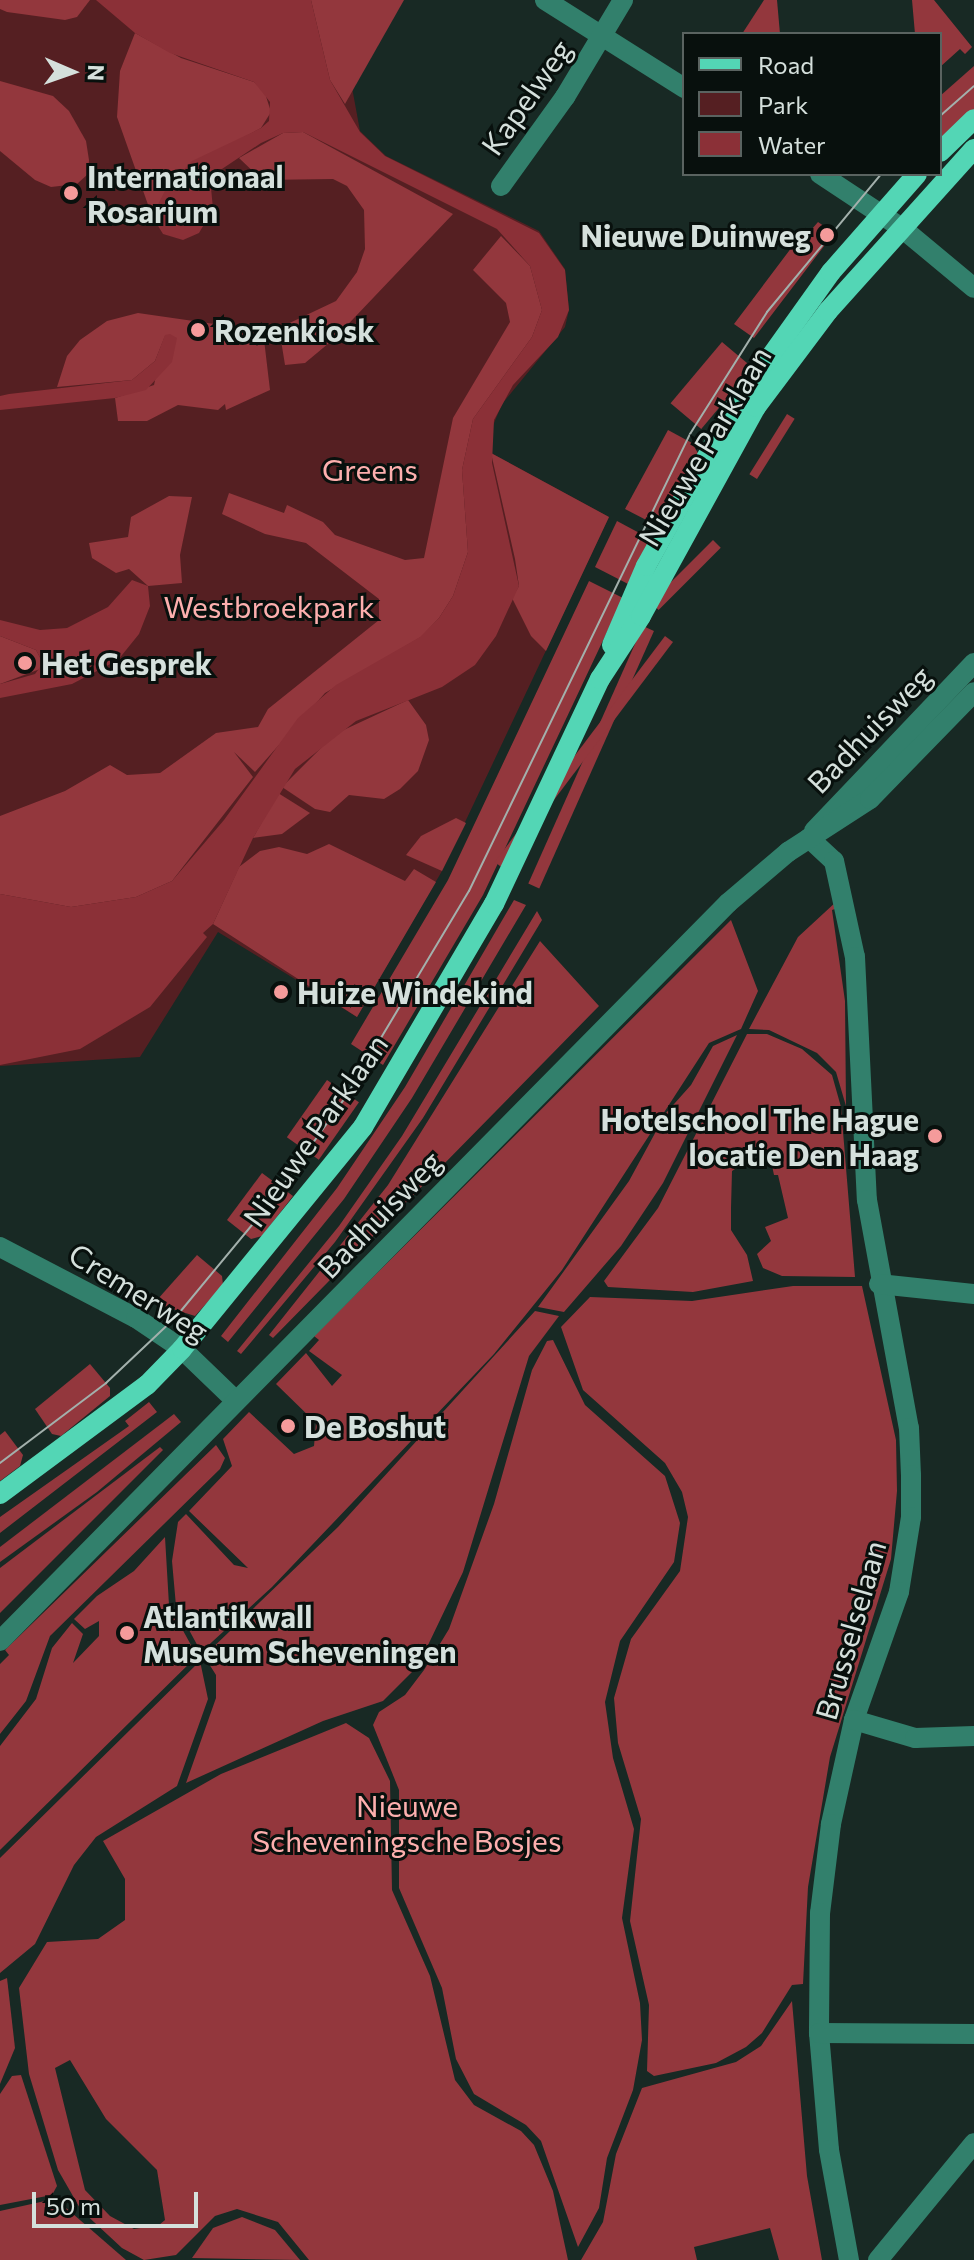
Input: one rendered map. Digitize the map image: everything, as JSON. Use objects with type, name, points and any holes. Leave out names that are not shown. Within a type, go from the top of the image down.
[{"type":"main road","points":[[942,150],[974,119]]},
{"type":"main road","name":"Nieuwe Parklaan","points":[[600,679],[641,616],[756,407],[828,311],[974,149]]},
{"type":"main road","name":"Nieuwe Parklaan","points":[[0,1494],[147,1385],[182,1349],[363,1127],[494,904],[600,679],[631,597],[734,408],[831,272],[915,176]]},
{"type":"street","points":[[545,0],[682,87]]},
{"type":"street","name":"Kapelweg","points":[[501,186],[603,38],[623,0]]},
{"type":"street","points":[[823,176],[903,229],[974,288]]},
{"type":"street","name":"Badhuisweg","points":[[0,1641],[728,903],[809,838],[974,663]]},
{"type":"street","name":"Badhuisweg","points":[[809,838],[845,820],[870,799],[974,692]]},
{"type":"street","name":"Brusselselaan","points":[[809,838],[834,861],[855,957],[867,1200],[879,1284],[909,1428],[911,1517],[899,1592],[854,1720],[823,1876],[819,2033],[829,2150],[849,2260]]},
{"type":"street","name":"Cremerweg","points":[[0,1247],[136,1318],[182,1349],[236,1401]]},
{"type":"street","points":[[879,1284],[974,1294]]},
{"type":"street","points":[[854,1720],[915,1738],[974,1736]]},
{"type":"street","points":[[819,2033],[974,2034]]},
{"type":"street","points":[[878,2260],[974,2143]]},
{"type":"green space","name":"Westbroekpark","points":[[0,0],[336,0],[360,131],[386,156],[539,231],[565,269],[569,310],[565,327],[502,404],[492,428],[491,453],[609,517],[442,871],[357,1017],[218,932],[140,1057],[0,1066]]},
{"type":"green space","points":[[0,0],[90,0],[77,17],[65,20],[7,12],[0,9]]},
{"type":"green space","points":[[311,0],[404,0],[345,104],[330,80]]},
{"type":"green space","points":[[764,0],[777,0],[780,32],[743,32]]},
{"type":"green space","points":[[912,0],[934,0],[972,47],[965,54],[960,49],[942,65],[942,32],[915,32]]},
{"type":"green space","points":[[135,33],[181,58],[254,82],[264,90],[271,112],[261,128],[181,171],[152,216],[117,117],[120,71]]},
{"type":"green space","points":[[974,66],[974,112],[942,142],[942,94]]},
{"type":"green space","points":[[0,81],[53,96],[69,111],[86,141],[89,160],[88,174],[77,184],[51,187],[35,180],[0,151]]},
{"type":"green space","points":[[303,132],[453,214],[335,338],[305,363],[285,365],[279,328],[336,301],[357,272],[365,249],[364,210],[347,186],[333,179],[262,180],[239,158],[283,133]]},
{"type":"green space","points":[[818,222],[834,233],[754,338],[734,324],[801,235],[805,237]]},
{"type":"green space","points":[[501,236],[530,266],[542,310],[532,337],[473,419],[462,470],[468,552],[453,596],[439,618],[421,637],[325,693],[255,772],[234,752],[253,777],[172,881],[136,897],[71,907],[0,894],[0,816],[65,791],[110,765],[127,775],[160,773],[216,733],[258,727],[268,709],[379,620],[379,599],[306,543],[265,534],[222,514],[229,493],[284,513],[287,505],[323,522],[335,535],[405,560],[424,558],[453,418],[510,322],[506,303],[473,270]]},
{"type":"green space","points":[[138,313],[263,331],[270,390],[226,410],[225,404],[218,410],[178,405],[147,421],[118,421],[115,398],[154,385],[165,336],[155,361],[132,380],[57,387],[67,356],[80,340],[107,321]]},
{"type":"green space","points":[[722,342],[753,368],[701,429],[671,403]]},
{"type":"green space","points":[[787,414],[795,419],[757,479],[749,474]]},
{"type":"green space","points":[[668,430],[692,443],[699,455],[664,519],[652,523],[625,509]]},
{"type":"green space","points":[[491,453],[609,517],[546,651],[531,636],[512,598],[519,586]]},
{"type":"green space","points":[[169,496],[192,497],[180,555],[182,583],[148,586],[129,569],[116,573],[92,558],[89,543],[128,537],[131,517]]},
{"type":"green space","points":[[617,521],[645,536],[650,547],[630,585],[595,567]]},
{"type":"green space","points":[[713,540],[721,548],[659,610],[651,602]]},
{"type":"green space","points":[[589,581],[623,598],[483,895],[383,1065],[351,1044],[448,880]]},
{"type":"green space","points":[[643,626],[654,631],[539,889],[528,884]]},
{"type":"green space","points":[[0,636],[36,650],[43,663],[40,669],[0,684]]},
{"type":"green space","points":[[665,636],[673,642],[503,868],[495,862]]},
{"type":"green space","points":[[408,700],[426,725],[429,740],[418,771],[400,789],[384,799],[349,795],[330,812],[315,809],[282,787],[335,734]]},
{"type":"green space","points":[[278,793],[310,813],[282,834],[253,838]]},
{"type":"green space","points":[[456,818],[466,823],[442,871],[406,855],[421,836]]},
{"type":"green space","points":[[329,844],[405,881],[414,869],[436,882],[357,1017],[213,924],[239,867],[260,851],[279,847],[307,854]]},
{"type":"green space","points":[[514,900],[526,905],[412,1098],[344,1199],[228,1342],[221,1336],[337,1188],[405,1087]]},
{"type":"green space","points":[[837,901],[838,908],[832,910],[845,1001],[846,1106],[836,1072],[817,1053],[769,1030],[749,1029],[798,937]]},
{"type":"green space","points":[[537,911],[542,920],[423,1118],[335,1242],[241,1354],[237,1351],[339,1226],[402,1136]]},
{"type":"green space","points":[[731,920],[758,991],[741,1029],[709,1043],[562,1270],[494,1354],[272,1587],[201,1652],[176,1606],[172,1561],[178,1522],[186,1514],[234,1565],[248,1568],[189,1511],[232,1466],[223,1439],[249,1412],[294,1454],[314,1446],[316,1423],[276,1384],[306,1353],[332,1386],[342,1375],[309,1351],[319,1340],[314,1336]]},
{"type":"green space","points":[[540,941],[599,1006],[273,1338],[269,1335],[388,1185]]},
{"type":"green space","points":[[747,1034],[767,1034],[802,1049],[832,1075],[841,1107],[855,1277],[782,1276],[763,1268],[757,1254],[771,1241],[765,1227],[788,1218],[778,1175],[774,1175],[771,1161],[755,1156],[732,1171],[731,1208],[731,1230],[747,1255],[753,1281],[693,1292],[608,1287],[604,1281],[658,1208]]},
{"type":"green space","points":[[737,1035],[663,1183],[621,1246],[564,1312],[538,1307],[629,1181],[666,1113],[691,1085],[713,1046]]},
{"type":"green space","points":[[327,1080],[359,1102],[319,1160],[287,1137]]},
{"type":"green space","points":[[262,1173],[293,1196],[262,1236],[251,1239],[227,1220]]},
{"type":"green space","points":[[197,1255],[222,1276],[223,1285],[195,1316],[163,1306],[157,1300]]},
{"type":"green space","points":[[793,1286],[862,1286],[896,1440],[897,1491],[891,1559],[830,1757],[808,1887],[803,1984],[792,1985],[762,2033],[746,2047],[716,2063],[654,2076],[647,2071],[649,2005],[630,1921],[641,1819],[618,1743],[614,1698],[631,1639],[680,1571],[688,1517],[682,1492],[665,1463],[583,1390],[561,1327],[590,1297],[692,1301]]},
{"type":"green space","points":[[535,1311],[559,1316],[529,1356],[463,1572],[418,1666],[383,1701],[323,1721],[186,1783],[216,1698],[216,1675],[204,1656],[338,1527]]},
{"type":"green space","name":"Nieuwe Scheveningsche Bosjes","points":[[553,1340],[585,1405],[665,1476],[680,1523],[674,1562],[620,1641],[605,1702],[613,1758],[634,1829],[622,1918],[640,2003],[642,2040],[633,2090],[607,2158],[599,2208],[578,2247],[541,2141],[526,2125],[474,2094],[456,2059],[442,1988],[399,1888],[399,1790],[373,1725],[379,1712],[405,1695],[449,1629],[494,1504],[532,1370],[547,1341]]},
{"type":"green space","points":[[90,1364],[110,1388],[110,1396],[61,1436],[52,1434],[35,1409]]},
{"type":"green space","points":[[149,1402],[157,1412],[0,1533],[0,1517],[129,1426],[125,1421]]},
{"type":"green space","points":[[174,1414],[181,1422],[97,1492],[0,1562],[0,1547]]},
{"type":"green space","points":[[5,1431],[23,1455],[20,1466],[0,1481],[0,1435]]},
{"type":"green space","points":[[216,1445],[225,1458],[220,1469],[50,1636],[26,1701],[0,1734],[0,1664],[9,1655],[5,1650]]},
{"type":"green space","points":[[160,1447],[163,1450],[0,1613],[0,1568]]},
{"type":"green space","points":[[165,1537],[169,1605],[197,1656],[0,1850],[0,1746],[36,1699],[52,1648],[72,1623],[83,1634],[73,1663],[99,1636],[99,1621],[85,1629],[74,1619],[97,1596],[134,1571]]},
{"type":"green space","points":[[200,1661],[208,1699],[177,1786],[96,1837],[74,1865],[35,1944],[0,1973],[0,1858]]},
{"type":"green space","points":[[346,1723],[369,1738],[390,1781],[392,1890],[430,1976],[455,2080],[474,2105],[521,2131],[534,2145],[553,2191],[568,2260],[309,2260],[278,2222],[237,2209],[215,2216],[176,2255],[144,2260],[122,2248],[81,2210],[58,2170],[29,2074],[19,1988],[47,1942],[98,1939],[125,1920],[125,1879],[103,1841],[221,1774]],"holes":[[[70,2060],[106,2119],[157,2170],[165,2220],[159,2225],[134,2229],[110,2216],[85,2190],[55,2068]]]},
{"type":"green space","points":[[7,1978],[15,2048],[0,2084],[0,1981]]},
{"type":"green space","points":[[792,2001],[807,2176],[822,2260],[779,2260],[770,2228],[694,2247],[697,2260],[581,2260],[603,2222],[616,2154],[642,2088],[736,2062],[761,2046]]},
{"type":"green space","points":[[21,2075],[57,2186],[52,2195],[0,2205],[0,2094],[12,2076]]},
{"type":"green space","points":[[45,2201],[65,2207],[126,2260],[0,2260],[0,2211]]},
{"type":"green space","points":[[242,2217],[275,2230],[300,2260],[192,2258],[213,2228]]},
{"type":"water","points":[[96,0],[311,0],[330,80],[360,132],[385,156],[539,233],[565,270],[569,310],[558,337],[513,385],[494,420],[492,463],[519,586],[496,636],[475,665],[442,687],[356,721],[295,769],[253,838],[213,924],[203,933],[207,937],[150,1007],[80,1049],[0,1065],[0,894],[71,907],[136,897],[172,881],[224,820],[298,718],[336,685],[420,637],[439,618],[453,596],[468,552],[462,470],[473,419],[532,337],[542,310],[530,266],[497,229],[303,132],[283,133],[261,143],[210,177],[213,209],[199,233],[183,240],[163,234],[152,216],[167,187],[192,161],[261,128],[269,121],[270,102],[254,82],[170,53],[135,33]]},
{"type":"water","points":[[165,335],[177,338],[172,362],[146,390],[115,398],[0,410],[0,396],[132,380],[155,361]]},
{"type":"water","points":[[132,580],[148,586],[150,606],[139,634],[118,660],[72,684],[0,698],[0,684],[35,674],[43,663],[36,650],[0,636],[0,620],[40,630],[67,628],[108,607]]},
{"type":"tram line","points":[[942,114],[974,86]]},
{"type":"tram line","points":[[0,1463],[106,1383],[175,1318],[271,1202],[345,1098],[469,891],[690,434],[767,312],[879,176]]},
{"type":"place","name":"Internationaal Rosarium","points":[[71,193]]},
{"type":"place","name":"Nieuwe Duinweg","points":[[827,235]]},
{"type":"place","name":"Rozenkiosk","points":[[198,330]]},
{"type":"place","name":"Het Gesprek","points":[[25,663]]},
{"type":"place","name":"Huize Windekind","points":[[281,992]]},
{"type":"place","name":"Hotelschool The Hague locatie Den Haag","points":[[935,1136]]},
{"type":"place","name":"De Boshut","points":[[288,1426]]},
{"type":"place","name":"Atlantikwall Museum Scheveningen","points":[[127,1633]]},
{"type":"park label","name":"Greens","points":[[370,469]]}]
